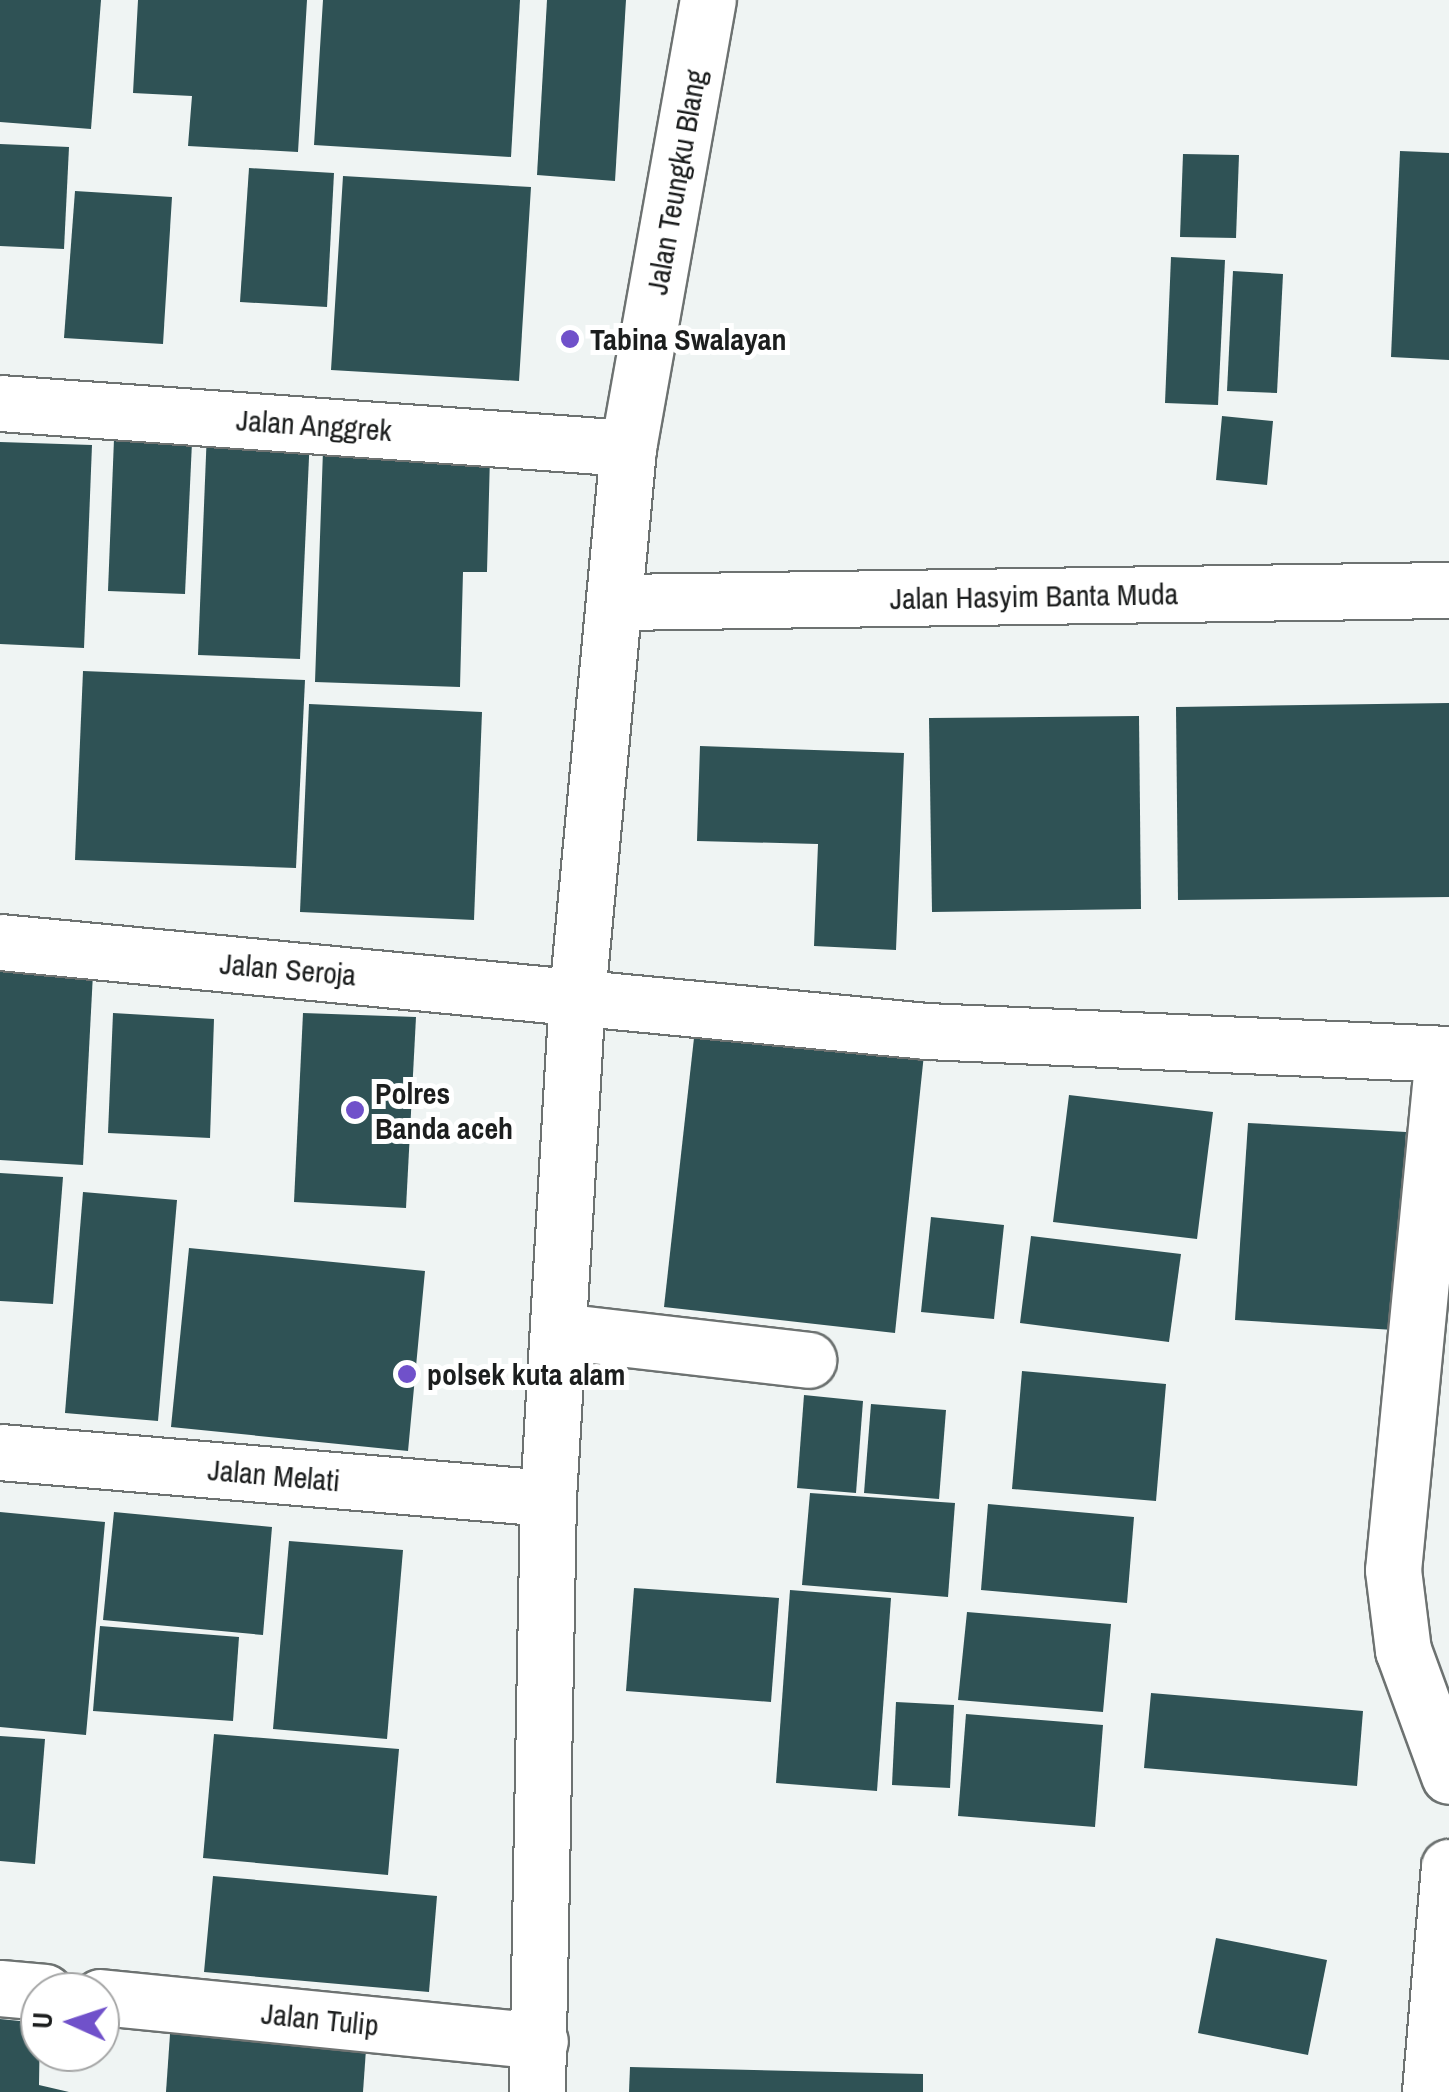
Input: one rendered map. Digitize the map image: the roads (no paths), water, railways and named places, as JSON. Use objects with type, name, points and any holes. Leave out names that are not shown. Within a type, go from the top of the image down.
[{"type":"street","name":"Jalan Teungku Blang","points":[[539,2066],[548,1498],[576,995],[618,602],[628,448],[708,0]]},
{"type":"street","name":"Jalan Anggrek","points":[[0,402],[628,448]]},
{"type":"street","name":"Jalan Hasyim Banta Muda","points":[[618,602],[1449,590]]},
{"type":"street","name":"Jalan Seroja","points":[[0,942],[926,1031],[1446,1054]]},
{"type":"street","points":[[1446,1054],[1393,1570],[1404,1650],[1449,1776]]},
{"type":"street","points":[[559,1331],[808,1360]]},
{"type":"street","name":"Jalan Melati","points":[[0,1452],[548,1498]]},
{"type":"street","points":[[1430,2092],[1449,1867]]},
{"type":"street","name":"Jalan Tulip","points":[[120,2001],[539,2066]]},
{"type":"place","name":"Tabina Swalayan","points":[[570,339]]},
{"type":"place","name":"Polres Banda aceh","points":[[355,1110]]},
{"type":"place","name":"polsek kuta alam","points":[[407,1374]]}]
